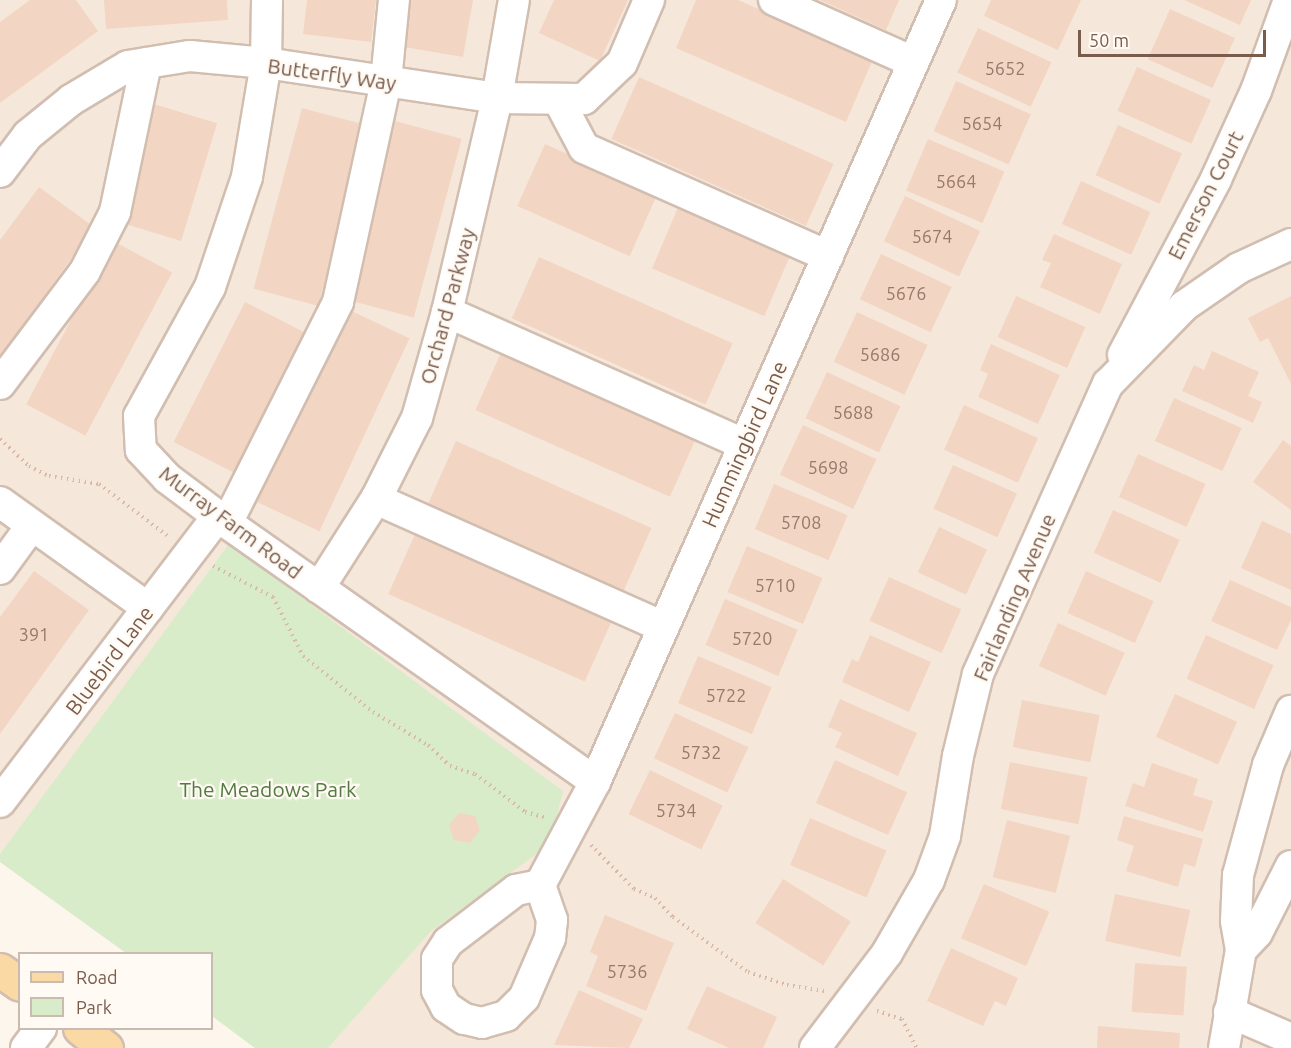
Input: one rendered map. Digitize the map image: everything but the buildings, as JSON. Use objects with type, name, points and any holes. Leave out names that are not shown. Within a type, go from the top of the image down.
[{"type":"main road","points":[[0,970],[18,983]]},
{"type":"main road","points":[[81,1030],[106,1048]]},
{"type":"street","name":"Murray Farm Road","points":[[267,0],[266,63],[247,177],[210,287],[139,416],[141,450],[167,478],[222,520],[595,782]]},
{"type":"street","name":"Bluebird Lane","points":[[0,802],[190,553],[222,520],[339,302],[386,81],[394,0]]},
{"type":"street","name":"Orchard Parkway","points":[[319,588],[376,500],[417,418],[447,312],[497,98],[514,0]]},
{"type":"street","name":"Butterfly Way","points":[[0,172],[28,135],[71,100],[128,66],[190,56],[266,63],[497,98],[559,101],[584,99],[622,63],[649,0]]},
{"type":"street","points":[[774,0],[913,62]]},
{"type":"street","name":"Hummingbird Lane","points":[[540,885],[595,782],[941,0]]},
{"type":"street","name":"Emerson Court","points":[[1108,384],[1216,179],[1256,91],[1289,0]]},
{"type":"street","points":[[0,384],[85,271],[111,220],[146,63]]},
{"type":"street","points":[[559,101],[584,148],[828,256]]},
{"type":"street","name":"Fairlanding Avenue","points":[[815,1048],[848,1000],[887,953],[929,880],[945,836],[958,756],[978,674],[1108,384],[1184,306],[1239,268],[1291,244]]},
{"type":"street","points":[[447,312],[744,444]]},
{"type":"street","points":[[376,500],[663,627]]},
{"type":"street","points":[[0,502],[148,608]]},
{"type":"street","points":[[0,570],[32,525]]},
{"type":"street","points":[[1224,1048],[1241,950],[1236,921],[1238,875],[1268,765],[1291,711]]},
{"type":"street","points":[[1241,950],[1257,933],[1291,866]]},
{"type":"street","points":[[540,885],[552,920],[550,938],[524,998],[506,1016],[482,1023],[464,1019],[446,1007],[437,990],[437,959],[448,942],[516,890],[540,885]]},
{"type":"street","points":[[1229,1012],[1291,1039]]},
{"type":"street","points":[[26,1048],[39,1030]]},
{"type":"path","points":[[0,439],[29,466],[49,476],[99,484],[190,553],[273,597],[303,656],[373,712],[428,745],[450,766],[475,774],[525,812],[570,828],[634,889],[655,898],[673,917],[701,934],[748,972],[787,985],[816,987],[902,1020],[917,1048]]},
{"type":"shaded area","points":[[0,0],[1291,0],[1291,1048],[255,1048],[213,1017],[213,952],[125,952],[0,862]]},
{"type":"green space","name":"The Meadows Park","points":[[229,544],[563,791],[550,844],[431,931],[328,1048],[255,1048],[213,1017],[213,952],[125,952],[0,862],[0,854]]}]
